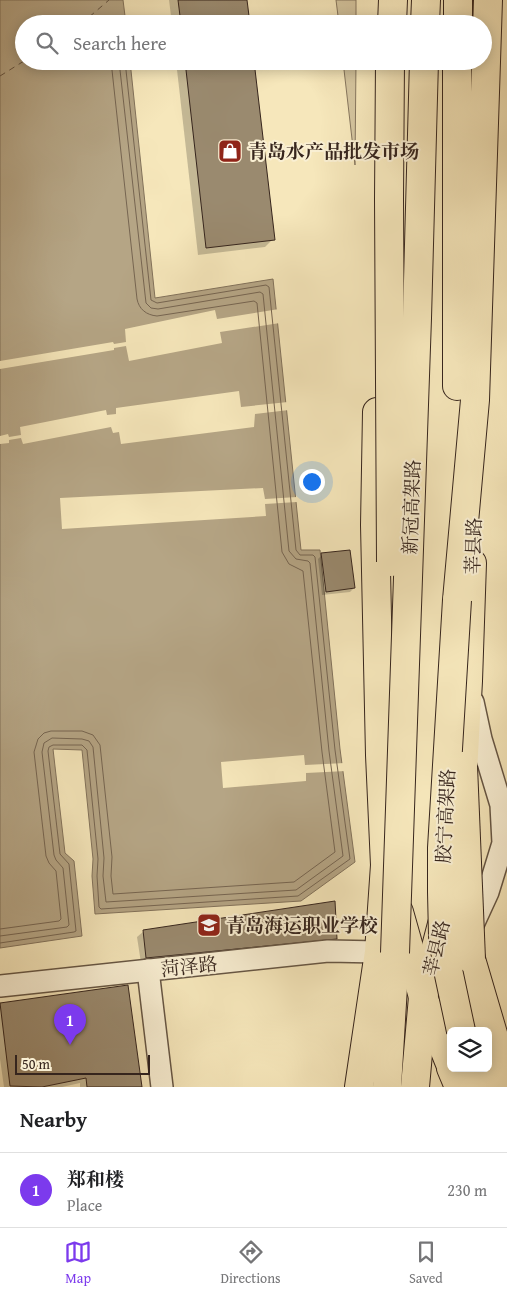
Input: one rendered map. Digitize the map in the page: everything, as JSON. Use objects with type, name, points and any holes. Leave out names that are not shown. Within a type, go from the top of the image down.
[{"type":"main road","points":[[392,15],[393,0]]},
{"type":"main road","points":[[396,15],[397,0]]},
{"type":"main road","points":[[425,15],[426,0]]},
{"type":"main road","points":[[458,0],[458,15]]},
{"type":"main road","points":[[487,15],[488,0]]},
{"type":"main road","name":"莘县路","points":[[491,15],[492,0]]},
{"type":"main road","points":[[358,1087],[387,952],[380,764],[376,525],[378,325],[392,70]]},
{"type":"main road","points":[[387,1087],[389,316],[392,70]]},
{"type":"main road","name":"新冠高架路","points":[[387,952],[418,318],[424,70]]},
{"type":"main road","points":[[457,70],[457,600],[468,910],[471,959],[496,1044],[507,1069]]},
{"type":"main road","points":[[457,600],[474,400],[486,70]]},
{"type":"main road","name":"莘县路","points":[[415,1087],[423,997],[450,890],[458,847],[468,681],[490,70]]},
{"type":"main road","name":"胶宁高架路","points":[[457,600],[442,848],[442,892],[443,936],[460,1027]]},
{"type":"main road","points":[[385,865],[423,997],[447,1057]]},
{"type":"main road","points":[[450,890],[463,968],[477,1027]]},
{"type":"main road","points":[[492,1071],[498,1087]]},
{"type":"main road","points":[[453,1072],[459,1087]]},
{"type":"main road","points":[[476,1072],[482,1087]]},
{"type":"street","points":[[463,968],[471,928],[488,892],[505,836],[501,805],[481,739],[468,681]]},
{"type":"street","name":"菏泽路","points":[[0,986],[328,951],[387,952]]},
{"type":"street","points":[[148,970],[162,1087]]},
{"type":"shaded area","points":[[336,0],[356,0],[356,15],[338,15]]},
{"type":"shaded area","points":[[344,70],[356,70],[355,165]]},
{"type":"water","points":[[0,0],[123,0],[125,15],[15,15],[15,70],[131,70],[155,298],[273,279],[301,550],[320,550],[340,749],[355,862],[301,901],[95,914],[92,876],[93,859],[82,750],[53,749],[65,853],[74,861],[82,936],[0,948]]},
{"type":"pier","points":[[279,309],[280,323],[220,332],[222,343],[129,361],[126,346],[114,348],[114,350],[0,369],[0,361],[113,342],[114,344],[126,342],[125,329],[215,310],[217,319]]},
{"type":"pier","points":[[239,391],[241,407],[288,402],[289,410],[255,414],[254,427],[121,444],[119,432],[113,433],[111,427],[23,444],[21,438],[9,440],[9,443],[0,444],[0,436],[8,434],[9,437],[21,435],[20,427],[106,410],[107,415],[116,414],[116,408]]},
{"type":"pier","points":[[263,488],[265,499],[297,497],[297,502],[265,504],[266,516],[62,529],[60,498]]},
{"type":"pier","points":[[304,755],[305,765],[345,763],[346,771],[306,773],[306,781],[223,788],[221,762]]},
{"type":"building","points":[[178,0],[247,0],[249,15],[180,15]]},
{"type":"building","name":"青岛水产品批发市场","points":[[186,70],[255,70],[275,240],[206,248]]},
{"type":"building","points":[[350,550],[355,588],[326,592],[321,553]]},
{"type":"building","points":[[335,901],[337,939],[146,958],[143,930]]},
{"type":"building","points":[[128,985],[142,1087],[87,1087],[86,1078],[42,1087],[10,1086],[0,1003]]},
{"type":"ferry route","points":[[92,15],[109,0]]},
{"type":"ferry route","points":[[0,76],[15,67]]},
{"type":"place","name":"青岛水产品批发市场","points":[[230,151]]},
{"type":"place","name":"青岛海运职业学校","points":[[209,925]]},
{"type":"place","name":"郑和楼","points":[[70,1045]]}]
